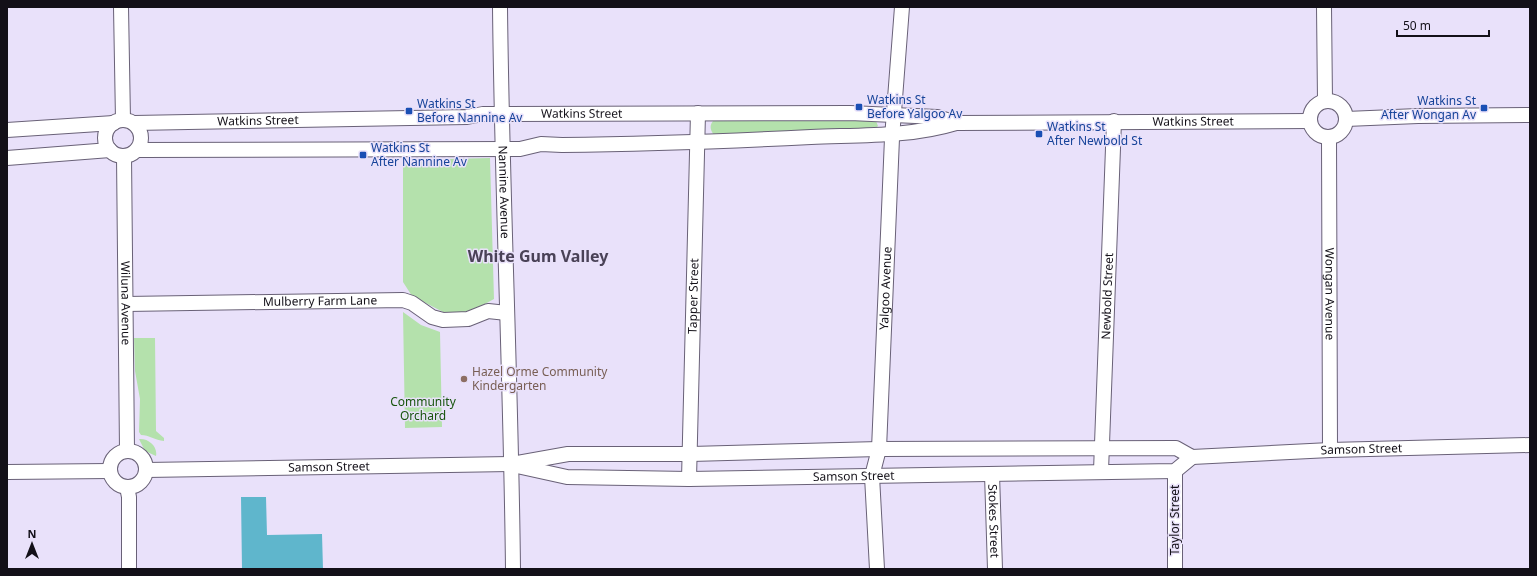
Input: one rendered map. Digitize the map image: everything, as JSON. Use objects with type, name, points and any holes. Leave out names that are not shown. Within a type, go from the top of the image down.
[{"type":"street","points":[[121,7],[123,122]]},
{"type":"street","name":"Nannine Avenue","points":[[500,7],[512,464],[513,569]]},
{"type":"street","name":"Yalgoo Avenue","points":[[877,569],[872,476],[879,449],[893,133],[902,7]]},
{"type":"street","points":[[1324,7],[1325,101]]},
{"type":"street","points":[[1325,101],[1338,104],[1345,113],[1346,119],[1343,130],[1329,138],[1318,135],[1314,131],[1309,121],[1312,110],[1315,106],[1325,101]]},
{"type":"street","name":"Watkins Street","points":[[7,130],[123,122],[467,117],[483,114],[698,113],[895,115],[937,117],[956,123]]},
{"type":"street","name":"Tapper Street","points":[[689,479],[691,454],[699,143],[698,113]]},
{"type":"street","points":[[1346,119],[1418,116],[1530,115]]},
{"type":"street","name":"Newbold Street","points":[[1101,471],[1114,121]]},
{"type":"street","name":"Watkins Street","points":[[137,150],[520,148],[541,144],[699,143],[893,133],[934,129],[956,123],[1309,121]]},
{"type":"street","points":[[123,122],[139,130],[141,138],[137,150],[124,156],[116,154],[110,150],[106,141],[107,131],[123,122]]},
{"type":"street","name":"Wongan Avenue","points":[[1329,138],[1330,450]]},
{"type":"street","points":[[7,158],[110,150]]},
{"type":"street","name":"Wiluna Avenue","points":[[124,156],[127,450]]},
{"type":"street","name":"Mulberry Farm Lane","points":[[126,304],[403,300],[412,303],[432,317],[443,320],[468,319],[488,311],[507,313]]},
{"type":"street","name":"Samson Street","points":[[146,470],[512,464],[568,454],[691,454],[879,449],[1176,448],[1192,457],[1330,450],[1530,445]]},
{"type":"street","points":[[127,450],[141,456],[145,463],[146,470],[144,477],[140,482],[127,487],[115,482],[109,471],[110,463],[114,457],[120,452],[127,450]]},
{"type":"street","points":[[1175,471],[1192,457]]},
{"type":"street","name":"Samson Street","points":[[512,464],[567,478],[689,479],[1101,471],[1175,471]]},
{"type":"street","points":[[7,472],[109,471]]},
{"type":"street","name":"Taylor Street","points":[[1175,471],[1175,569]]},
{"type":"street","name":"Stokes Street","points":[[992,474],[995,569]]},
{"type":"street","points":[[127,487],[130,569]]},
{"type":"green space","points":[[795,118],[876,121],[878,126],[875,129],[714,135],[711,128],[711,124],[714,120]]},
{"type":"green space","points":[[490,158],[494,299],[472,311],[447,314],[412,296],[403,282],[403,160]]},
{"type":"green space","name":"Community Orchard","points":[[403,312],[421,325],[440,332],[442,427],[405,428]]},
{"type":"green space","points":[[134,338],[155,338],[156,431],[164,438],[164,441],[141,435],[139,432],[140,399],[135,371]]},
{"type":"green space","points":[[139,439],[152,443],[156,456],[145,451]]},
{"type":"water","points":[[241,497],[266,497],[267,535],[322,534],[323,569],[242,569]]},
{"type":"place","name":"Watkins St Before Yalgoo Av","points":[[859,107]]},
{"type":"place","name":"Watkins St After Wongan Av","points":[[1484,108]]},
{"type":"place","name":"Watkins St Before Nannine Av","points":[[409,111]]},
{"type":"place","name":"Watkins St After Newbold St","points":[[1039,134]]},
{"type":"place","name":"Watkins St After Nannine Av","points":[[363,155]]},
{"type":"place","name":"Hazel Orme Community Kindergarten","points":[[464,379]]},
{"type":"district","name":"White Gum Valley","points":[[538,256]]}]
